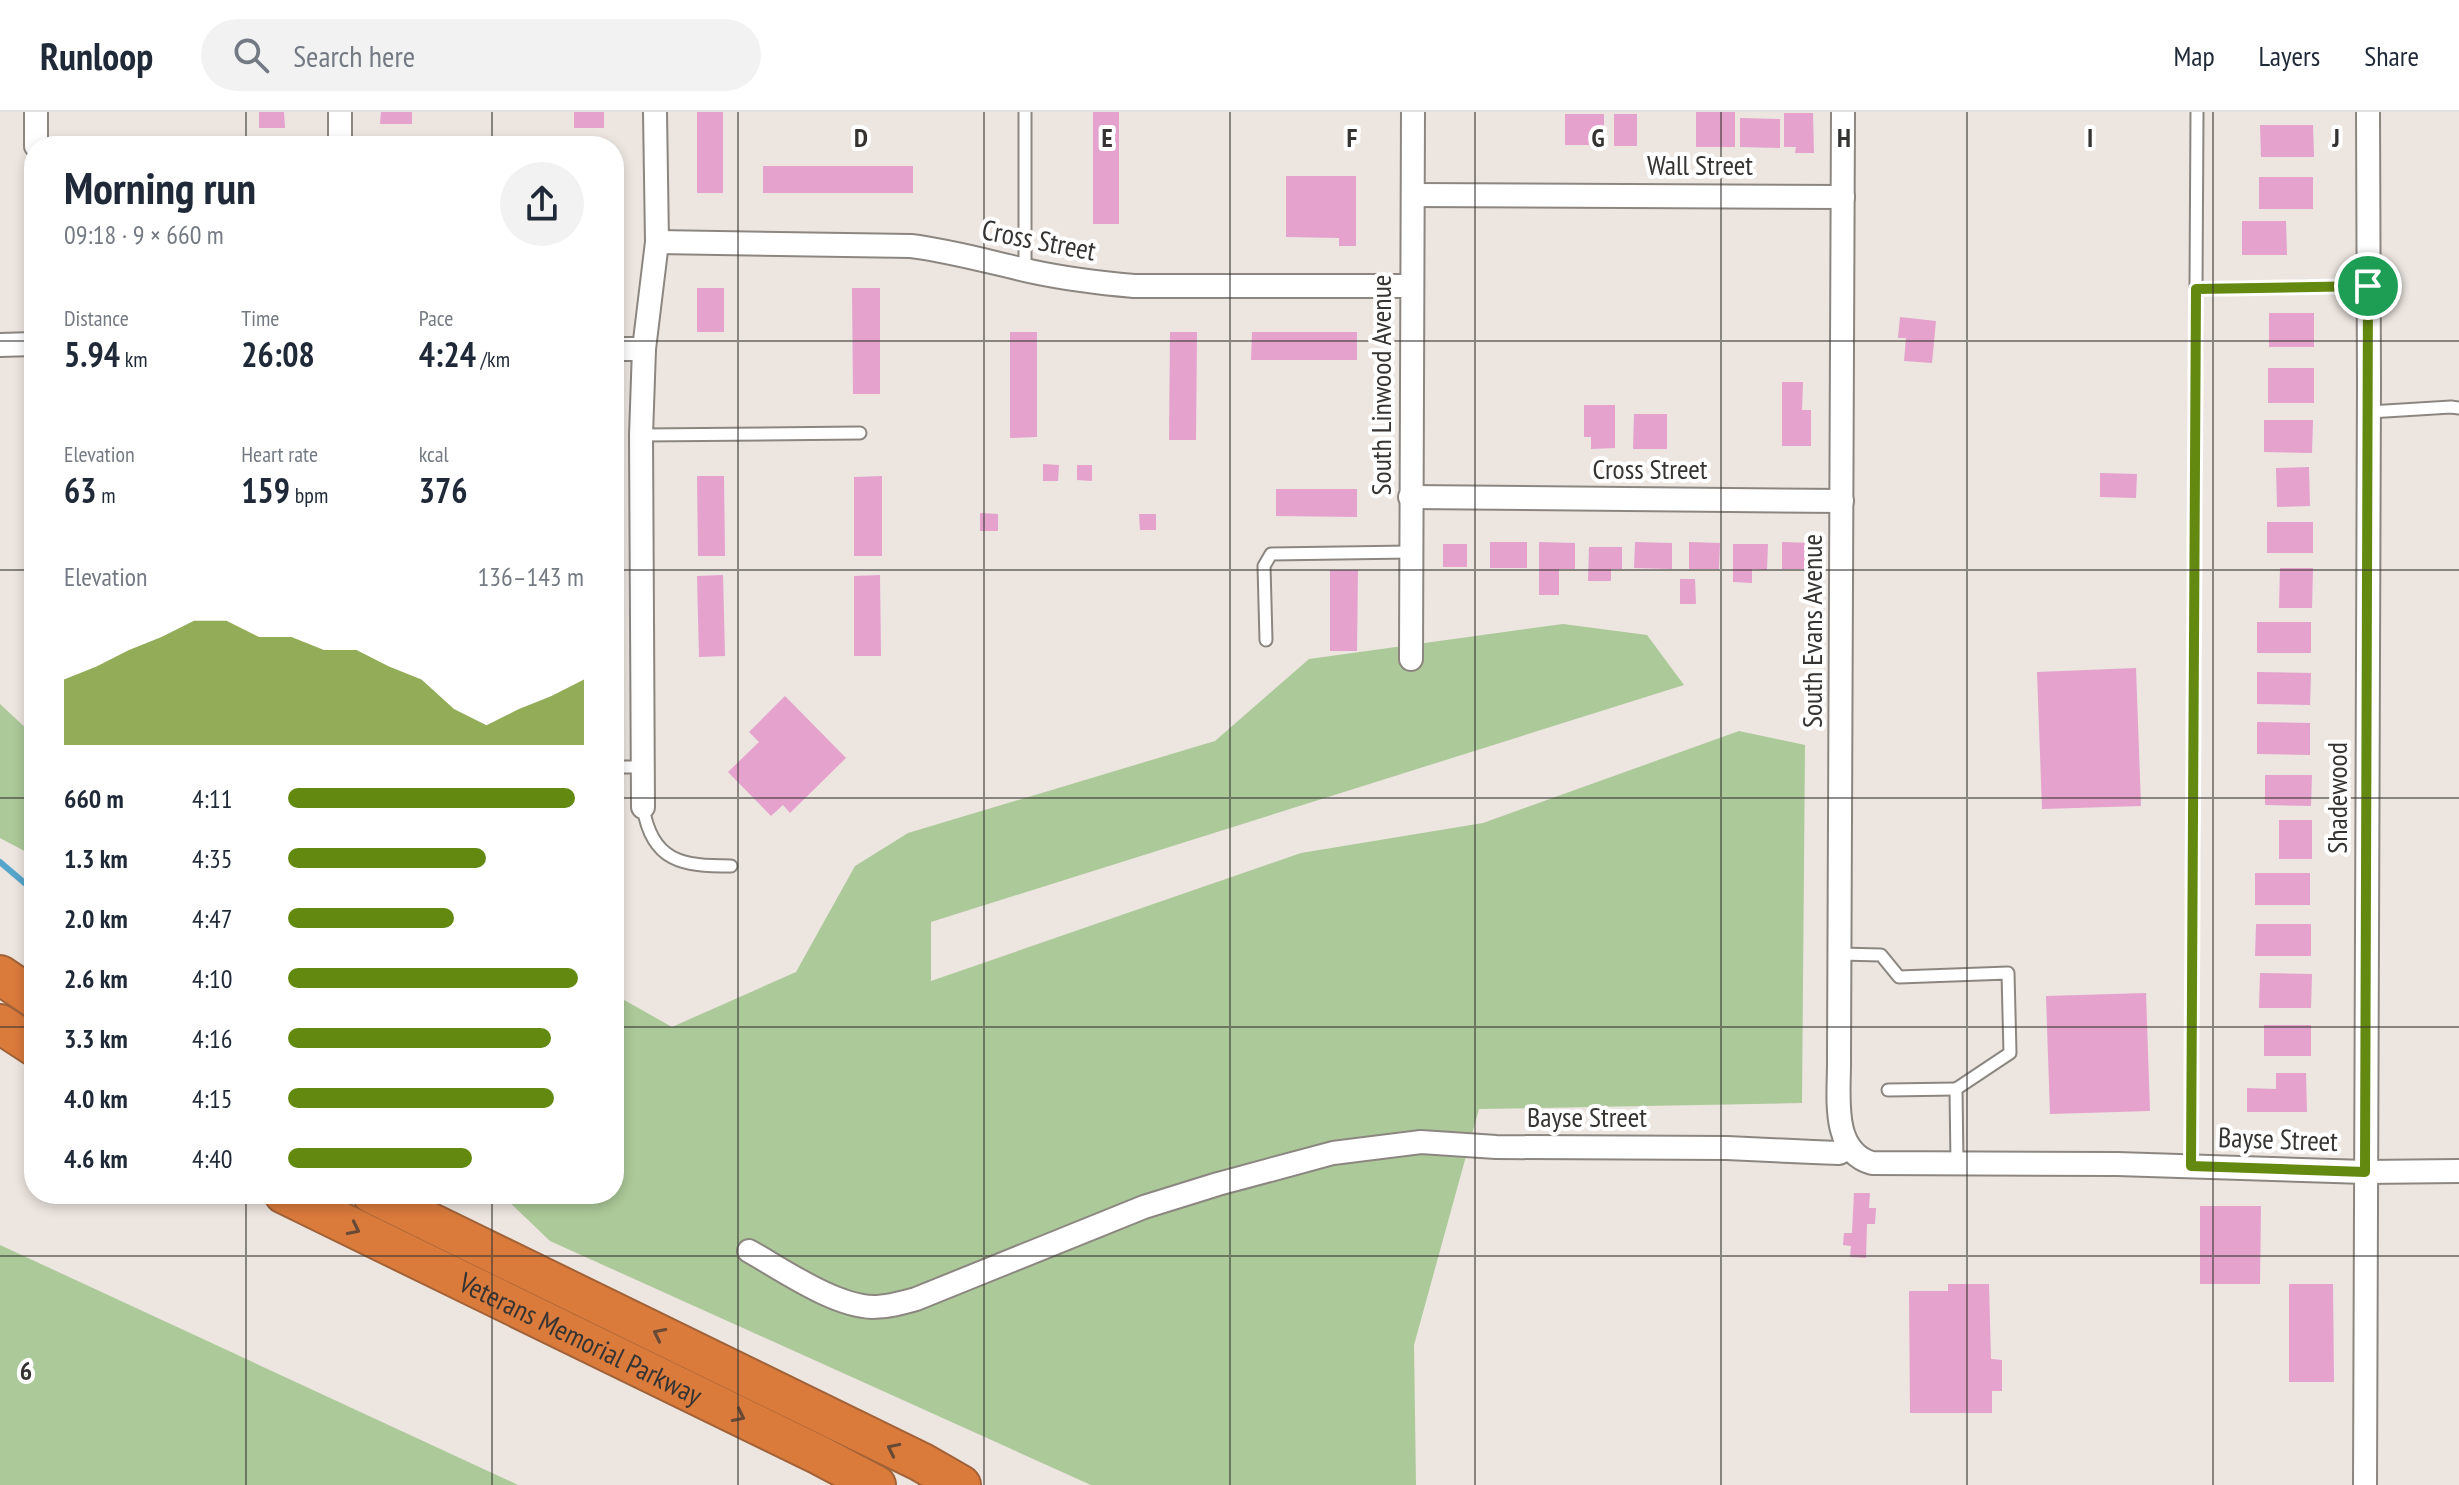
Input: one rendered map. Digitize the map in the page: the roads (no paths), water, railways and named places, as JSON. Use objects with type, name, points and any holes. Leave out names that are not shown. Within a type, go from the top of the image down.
[{"type":"highway","points":[[0,975],[24,991]]},
{"type":"highway","points":[[0,1024],[24,1040]]},
{"type":"highway","name":"Veterans Memorial Parkway","points":[[304,1204],[876,1485]]},
{"type":"highway","name":"Veterans Memorial Parkway","points":[[392,1204],[921,1462],[961,1485]]},
{"type":"street","points":[[36,112],[36,136]]},
{"type":"street","points":[[340,112],[340,136]]},
{"type":"street","points":[[643,807],[641,435],[644,349],[657,242],[655,112]]},
{"type":"street","name":"South Linwood Avenue","points":[[1411,659],[1413,112]]},
{"type":"street","name":"South Evans Avenue","points":[[1843,112],[1840,954],[1841,1124],[1849,1148]]},
{"type":"street","name":"Shadewood","points":[[2365,1485],[2368,112]]},
{"type":"street","name":"Wall Street","points":[[1413,195],[1843,197]]},
{"type":"street","name":"Cross Street","points":[[657,242],[911,246],[1025,270],[1134,286],[1411,286]]},
{"type":"street","points":[[0,345],[24,344]]},
{"type":"street","points":[[624,349],[644,349]]},
{"type":"street","name":"Cross Street","points":[[1410,497],[1842,501]]},
{"type":"street","name":"Bayse Street","points":[[749,1251],[845,1301],[871,1307],[888,1306],[916,1299],[1144,1207],[1218,1184],[1333,1153],[1421,1142],[1496,1147],[1727,1148],[1826,1153],[1839,1153],[1849,1148],[1863,1160],[1872,1163],[2459,1171]]},
{"type":"lane","points":[[1025,112],[1025,270]]},
{"type":"lane","points":[[2191,1166],[2197,112]]},
{"type":"lane","points":[[2196,289],[2368,286]]},
{"type":"lane","points":[[2369,412],[2456,406]]},
{"type":"lane","points":[[641,435],[860,433]]},
{"type":"lane","points":[[1266,640],[1264,566],[1271,554],[1410,552]]},
{"type":"lane","points":[[624,767],[642,767]]},
{"type":"lane","points":[[643,807],[655,846],[673,858],[694,866],[731,866]]},
{"type":"lane","points":[[1840,954],[1881,955],[1899,977],[2008,973],[2010,1053],[1956,1089],[1888,1090]]},
{"type":"lane","points":[[1956,1089],[1957,1165]]},
{"type":"waterway","points":[[0,862],[24,882]]}]
